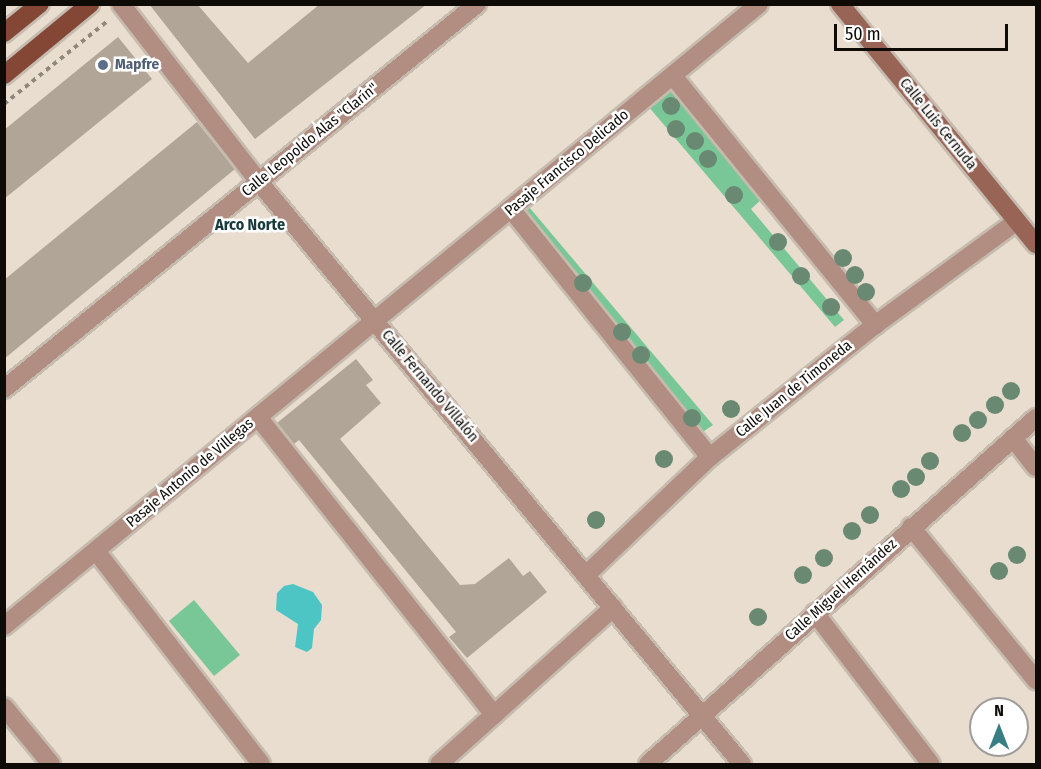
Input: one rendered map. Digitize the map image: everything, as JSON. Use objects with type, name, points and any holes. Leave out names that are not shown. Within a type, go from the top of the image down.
[{"type":"main road","points":[[4,33],[40,4]]},
{"type":"main road","points":[[4,75],[90,4]]},
{"type":"street","name":"Calle Leopoldo Alas \"Clarín\"","points":[[4,389],[477,4]]},
{"type":"street","name":"Pasaje Francisco Delicado","points":[[375,321],[759,4]]},
{"type":"street","name":"Calle Luis Cernuda","points":[[840,4],[1036,244]]},
{"type":"street","name":"Calle Fernando Villalón","points":[[122,6],[259,182],[742,765]]},
{"type":"street","points":[[673,76],[875,325]]},
{"type":"street","points":[[511,209],[710,457]]},
{"type":"street","name":"Calle Juan de Timoneda","points":[[586,575],[710,457],[875,325],[1017,221]]},
{"type":"street","name":"Pasaje Antonio de Villegas","points":[[4,626],[375,321]]},
{"type":"street","points":[[258,417],[494,715]]},
{"type":"street","name":"Calle Miguel Hernández","points":[[648,765],[701,714],[1036,418]]},
{"type":"street","points":[[1013,438],[1036,467]]},
{"type":"street","points":[[912,527],[1036,680]]},
{"type":"street","points":[[96,551],[261,765]]},
{"type":"street","points":[[439,765],[613,608]]},
{"type":"street","points":[[815,613],[932,765]]},
{"type":"street","points":[[4,707],[51,765]]},
{"type":"path","points":[[4,104],[122,6]]},
{"type":"green space","points":[[670,88],[763,198],[751,209],[844,320],[835,327],[648,106]]},
{"type":"green space","points":[[529,207],[713,425],[688,442],[513,217]]},
{"type":"green space","points":[[194,600],[240,655],[214,676],[169,621]]},
{"type":"water","points":[[293,584],[313,592],[322,605],[321,620],[314,629],[312,648],[307,652],[295,647],[298,624],[276,610],[277,593],[284,586]]},
{"type":"building","points":[[149,4],[197,4],[248,63],[320,4],[427,4],[255,139]]},
{"type":"building","points":[[118,37],[152,79],[4,199],[4,130]]},
{"type":"building","points":[[197,122],[235,169],[4,359],[4,280]]},
{"type":"building","points":[[356,359],[373,380],[366,385],[381,403],[340,439],[426,544],[460,585],[475,584],[509,558],[523,576],[530,571],[547,592],[467,658],[449,637],[456,632],[299,440],[294,444],[277,423]]},
{"type":"place","name":"Mapfre","points":[[103,65]]},
{"type":"district","name":"Arco Norte","points":[[250,225]]}]
